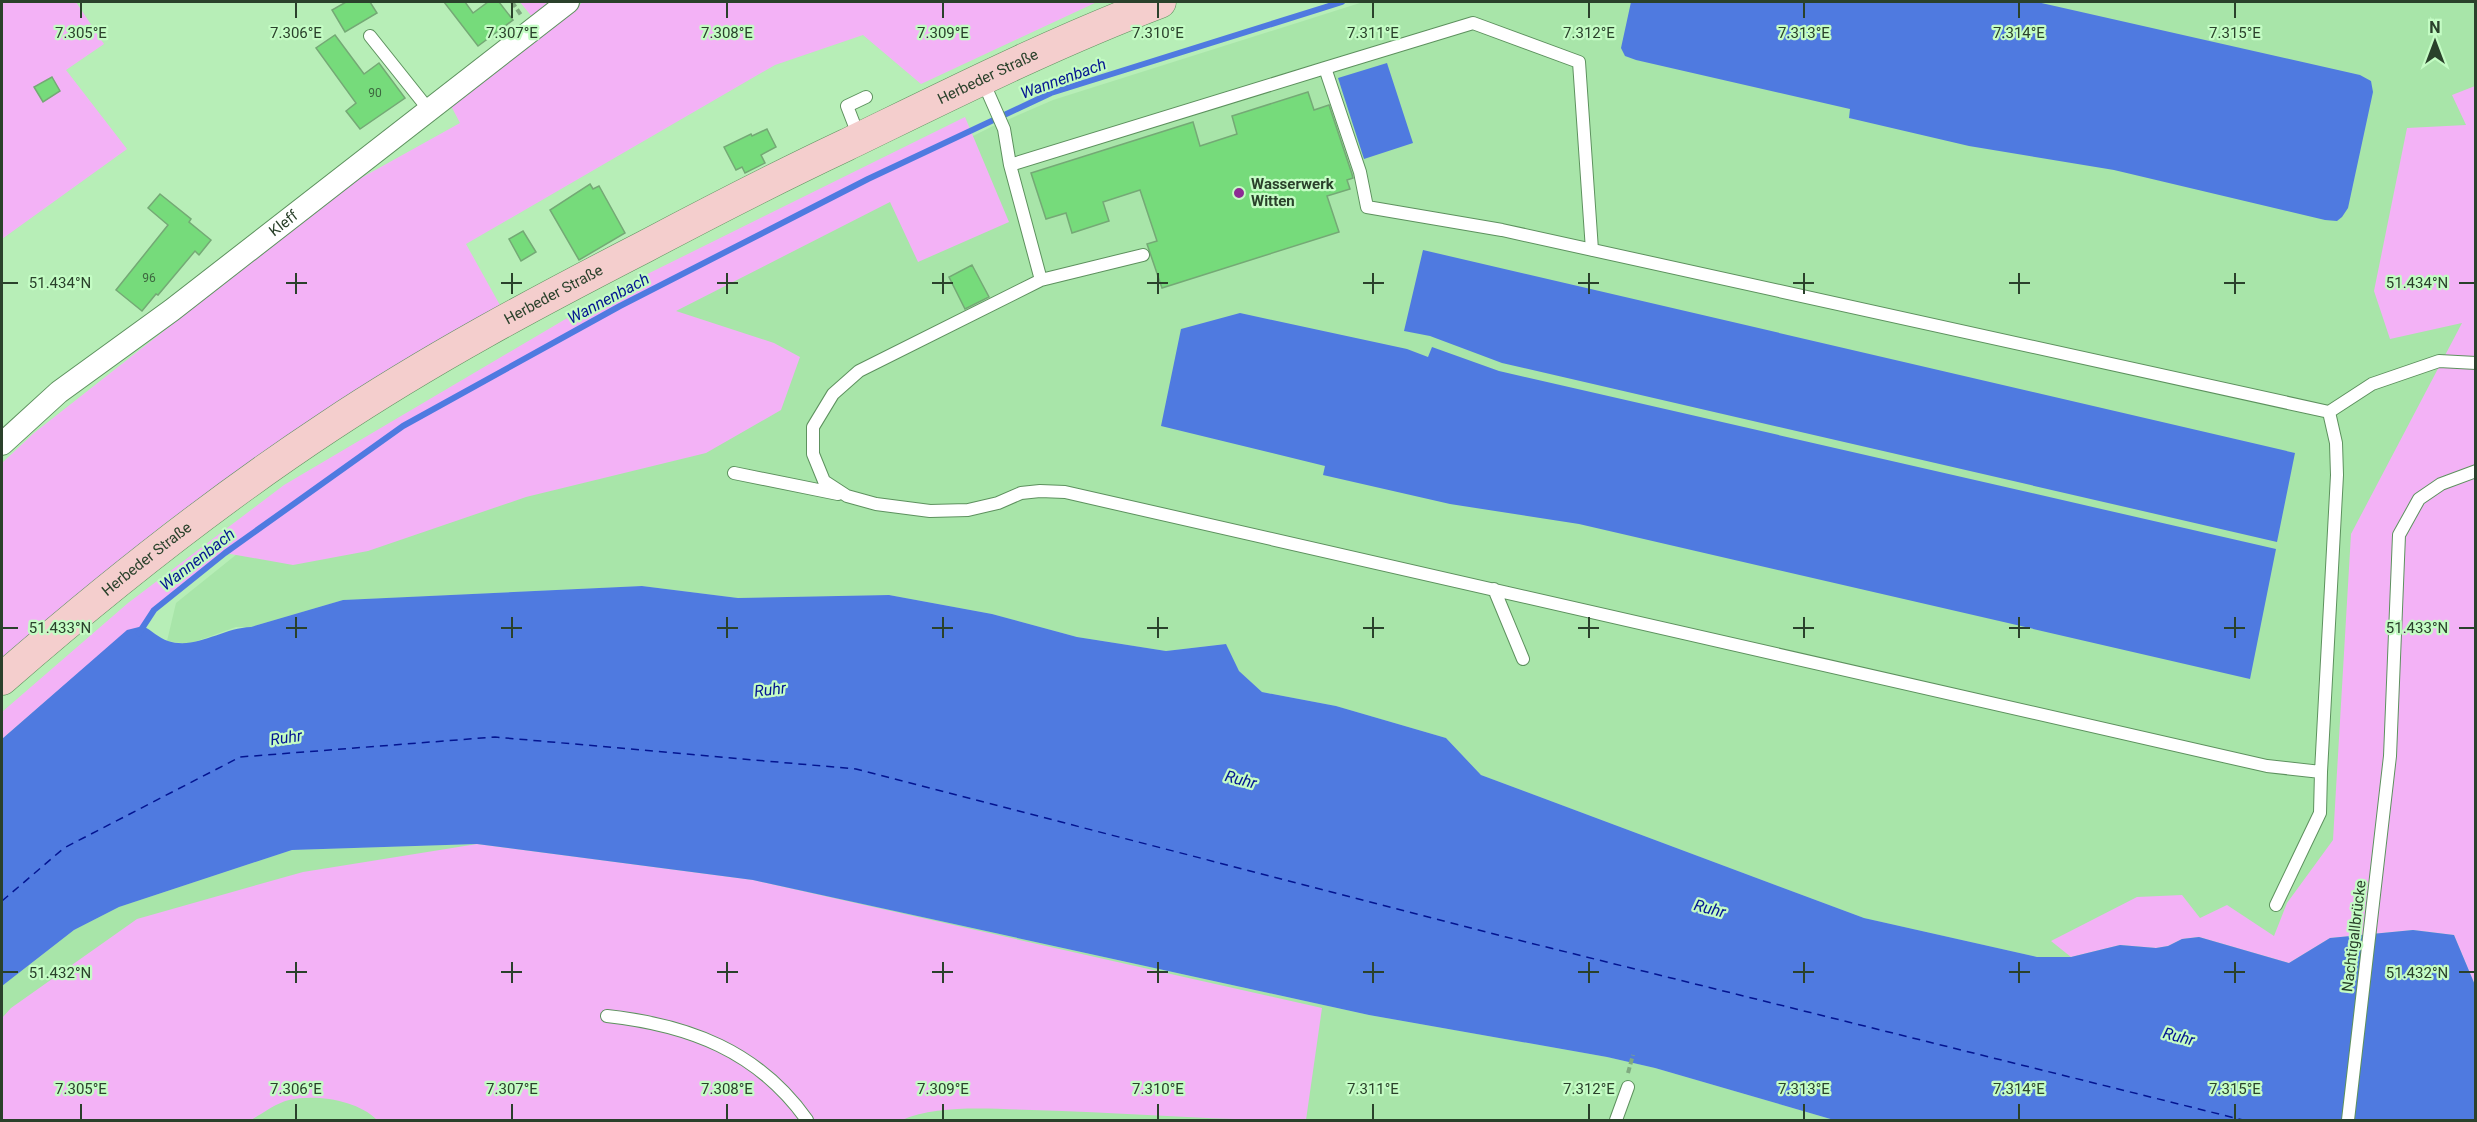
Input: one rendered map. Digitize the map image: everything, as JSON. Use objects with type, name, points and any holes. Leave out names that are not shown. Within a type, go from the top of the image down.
[{"type":"main road","name":"Herbeder Straße","points":[[2,680],[73,617],[170,538],[329,426],[409,375],[581,278],[760,186],[982,80],[1160,2]]},
{"type":"street","name":"Kleff","points":[[2,444],[59,392],[172,310],[568,2]]},
{"type":"lane","points":[[1010,165],[1473,23],[1579,62],[1592,250]]},
{"type":"lane","points":[[370,36],[429,110]]},
{"type":"lane","points":[[1325,68],[1360,172],[1367,207],[1503,230],[2329,412],[2372,384],[2439,361],[2475,363]]},
{"type":"lane","points":[[982,80],[1004,129],[1010,165],[1041,280]]},
{"type":"lane","points":[[860,138],[847,106],[866,97]]},
{"type":"lane","points":[[847,496],[825,481],[813,454],[813,427],[833,394],[859,371],[1041,280],[1143,255]]},
{"type":"lane","points":[[2276,905],[2320,813],[2337,475],[2336,443],[2329,412]]},
{"type":"lane","name":"Nachtigallbrücke","points":[[2348,1120],[2390,756],[2399,535],[2419,499],[2441,484],[2475,471]]},
{"type":"lane","points":[[734,473],[876,504],[939,511],[968,510],[998,503],[1021,493],[1040,490],[1065,492],[2255,763],[2321,772]]},
{"type":"lane","points":[[1494,589],[1523,659]]},
{"type":"lane","points":[[607,1016],[662,1025],[725,1047],[769,1077],[807,1120]]},
{"type":"lane","points":[[1616,1120],[1628,1087]]},
{"type":"shaded area","points":[[2,2],[76,2],[104,44],[66,70],[127,149],[2,239]]},
{"type":"shaded area","points":[[520,2],[555,2],[533,18]]},
{"type":"shaded area","points":[[583,2],[1097,2],[921,84],[863,35],[775,65],[466,244],[501,307],[310,424],[168,521],[2,658],[2,463],[34,433],[352,183],[460,123],[449,102]]},
{"type":"shaded area","points":[[1363,2],[2475,2],[2475,463],[2330,938],[2289,963],[2199,937],[2156,948],[2120,945],[2071,957],[2037,957],[1864,918],[1481,775],[1446,738],[1336,706],[1262,692],[1239,671],[1225,644],[1166,651],[1077,637],[992,614],[889,595],[738,598],[642,586],[343,600],[251,627],[236,627],[189,644],[167,641],[176,603],[293,509],[646,300],[991,127],[1053,100]]},
{"type":"shaded area","points":[[2475,86],[2475,985],[2454,935],[2413,930],[2330,938],[2289,963],[2199,937],[2182,939],[2168,946],[2156,948],[2120,945],[2071,957],[2051,941],[2137,897],[2182,895],[2200,918],[2227,905],[2274,936],[2287,903],[2333,840],[2351,534],[2462,323],[2390,339],[2374,291],[2407,128],[2466,125],[2452,95]]},
{"type":"shaded area","points":[[965,117],[1009,222],[918,262],[890,202],[676,311],[774,343],[800,357],[781,410],[706,453],[526,497],[368,551],[293,565],[225,553],[154,610],[143,626],[127,631],[2,739],[2,712],[128,603],[284,485],[613,291]]},
{"type":"shaded area","points":[[477,844],[753,880],[1369,1015],[1607,1057],[1655,1068],[1834,1120],[2,1120],[2,986],[74,930],[119,907],[292,850]]},
{"type":"shaded area","points":[[477,844],[753,880],[1322,1008],[1306,1120],[983,1109],[932,1112],[902,1120],[377,1120],[369,1113],[348,1103],[323,1098],[299,1098],[284,1101],[251,1120],[2,1120],[2,1018],[11,1008],[137,919],[303,872]]},
{"type":"water","points":[[1631,2],[2037,2],[2360,75],[2371,81],[2373,92],[2348,208],[2337,221],[2325,220],[2114,170],[1969,146],[1849,118],[1850,109],[1636,60],[1625,56],[1621,48]]},
{"type":"water","points":[[1387,63],[1413,143],[1364,159],[1338,78]]},
{"type":"water","points":[[1423,250],[2295,453],[2277,542],[1502,363],[1430,336],[1404,331]]},
{"type":"water","points":[[1240,313],[1407,349],[1428,357],[1432,347],[1499,371],[2276,549],[2250,679],[1579,524],[1450,504],[1323,475],[1325,466],[1161,426],[1181,329]]},
{"type":"water","name":"Ruhr","points":[[642,586],[738,598],[889,595],[992,614],[1077,637],[1166,651],[1226,644],[1239,671],[1262,692],[1336,706],[1446,738],[1481,775],[1864,918],[2037,957],[2071,957],[2120,945],[2156,948],[2168,946],[2182,939],[2199,937],[2289,963],[2330,938],[2413,930],[2454,935],[2475,985],[2475,1120],[1834,1120],[1655,1068],[1607,1057],[1369,1015],[753,880],[477,844],[292,850],[119,907],[74,930],[2,986],[2,739],[127,630],[143,626],[168,641],[189,643],[343,600]]},
{"type":"building","points":[[346,2],[370,2],[377,13],[345,32],[332,10]]},
{"type":"building","points":[[444,2],[465,2],[473,13],[488,2],[499,2],[513,20],[478,46]]},
{"type":"building","points":[[335,35],[364,74],[379,63],[405,98],[360,129],[346,111],[356,103],[316,48]]},
{"type":"building","points":[[52,77],[60,91],[43,102],[34,87]]},
{"type":"building","name":"Wasserwerk Witten","points":[[1308,92],[1314,110],[1329,105],[1353,178],[1347,180],[1350,189],[1327,196],[1339,232],[1162,288],[1147,244],[1157,241],[1140,190],[1103,202],[1109,221],[1072,233],[1066,213],[1046,219],[1031,173],[1193,122],[1200,146],[1237,134],[1232,116]]},
{"type":"building","points":[[767,129],[776,147],[761,155],[765,163],[745,173],[742,167],[736,170],[724,147]]},
{"type":"building","points":[[590,184],[593,189],[599,186],[625,233],[579,260],[550,210]]},
{"type":"building","points":[[160,194],[191,219],[189,222],[211,240],[199,255],[195,251],[142,311],[116,290],[168,225],[148,208]]},
{"type":"building","points":[[523,231],[536,252],[521,261],[509,239]]},
{"type":"building","points":[[972,265],[989,297],[965,309],[949,277]]},
{"type":"waterway","name":"Wannenbach","points":[[139,633],[154,610],[225,553],[403,426],[620,306],[868,179],[1051,93],[1342,2]]},
{"type":"ferry route","points":[[2,901],[64,848],[240,757],[495,737],[856,769],[1498,935],[2243,1120]]},
{"type":"place","name":"Wasserwerk Witten","points":[[1239,193]]}]
